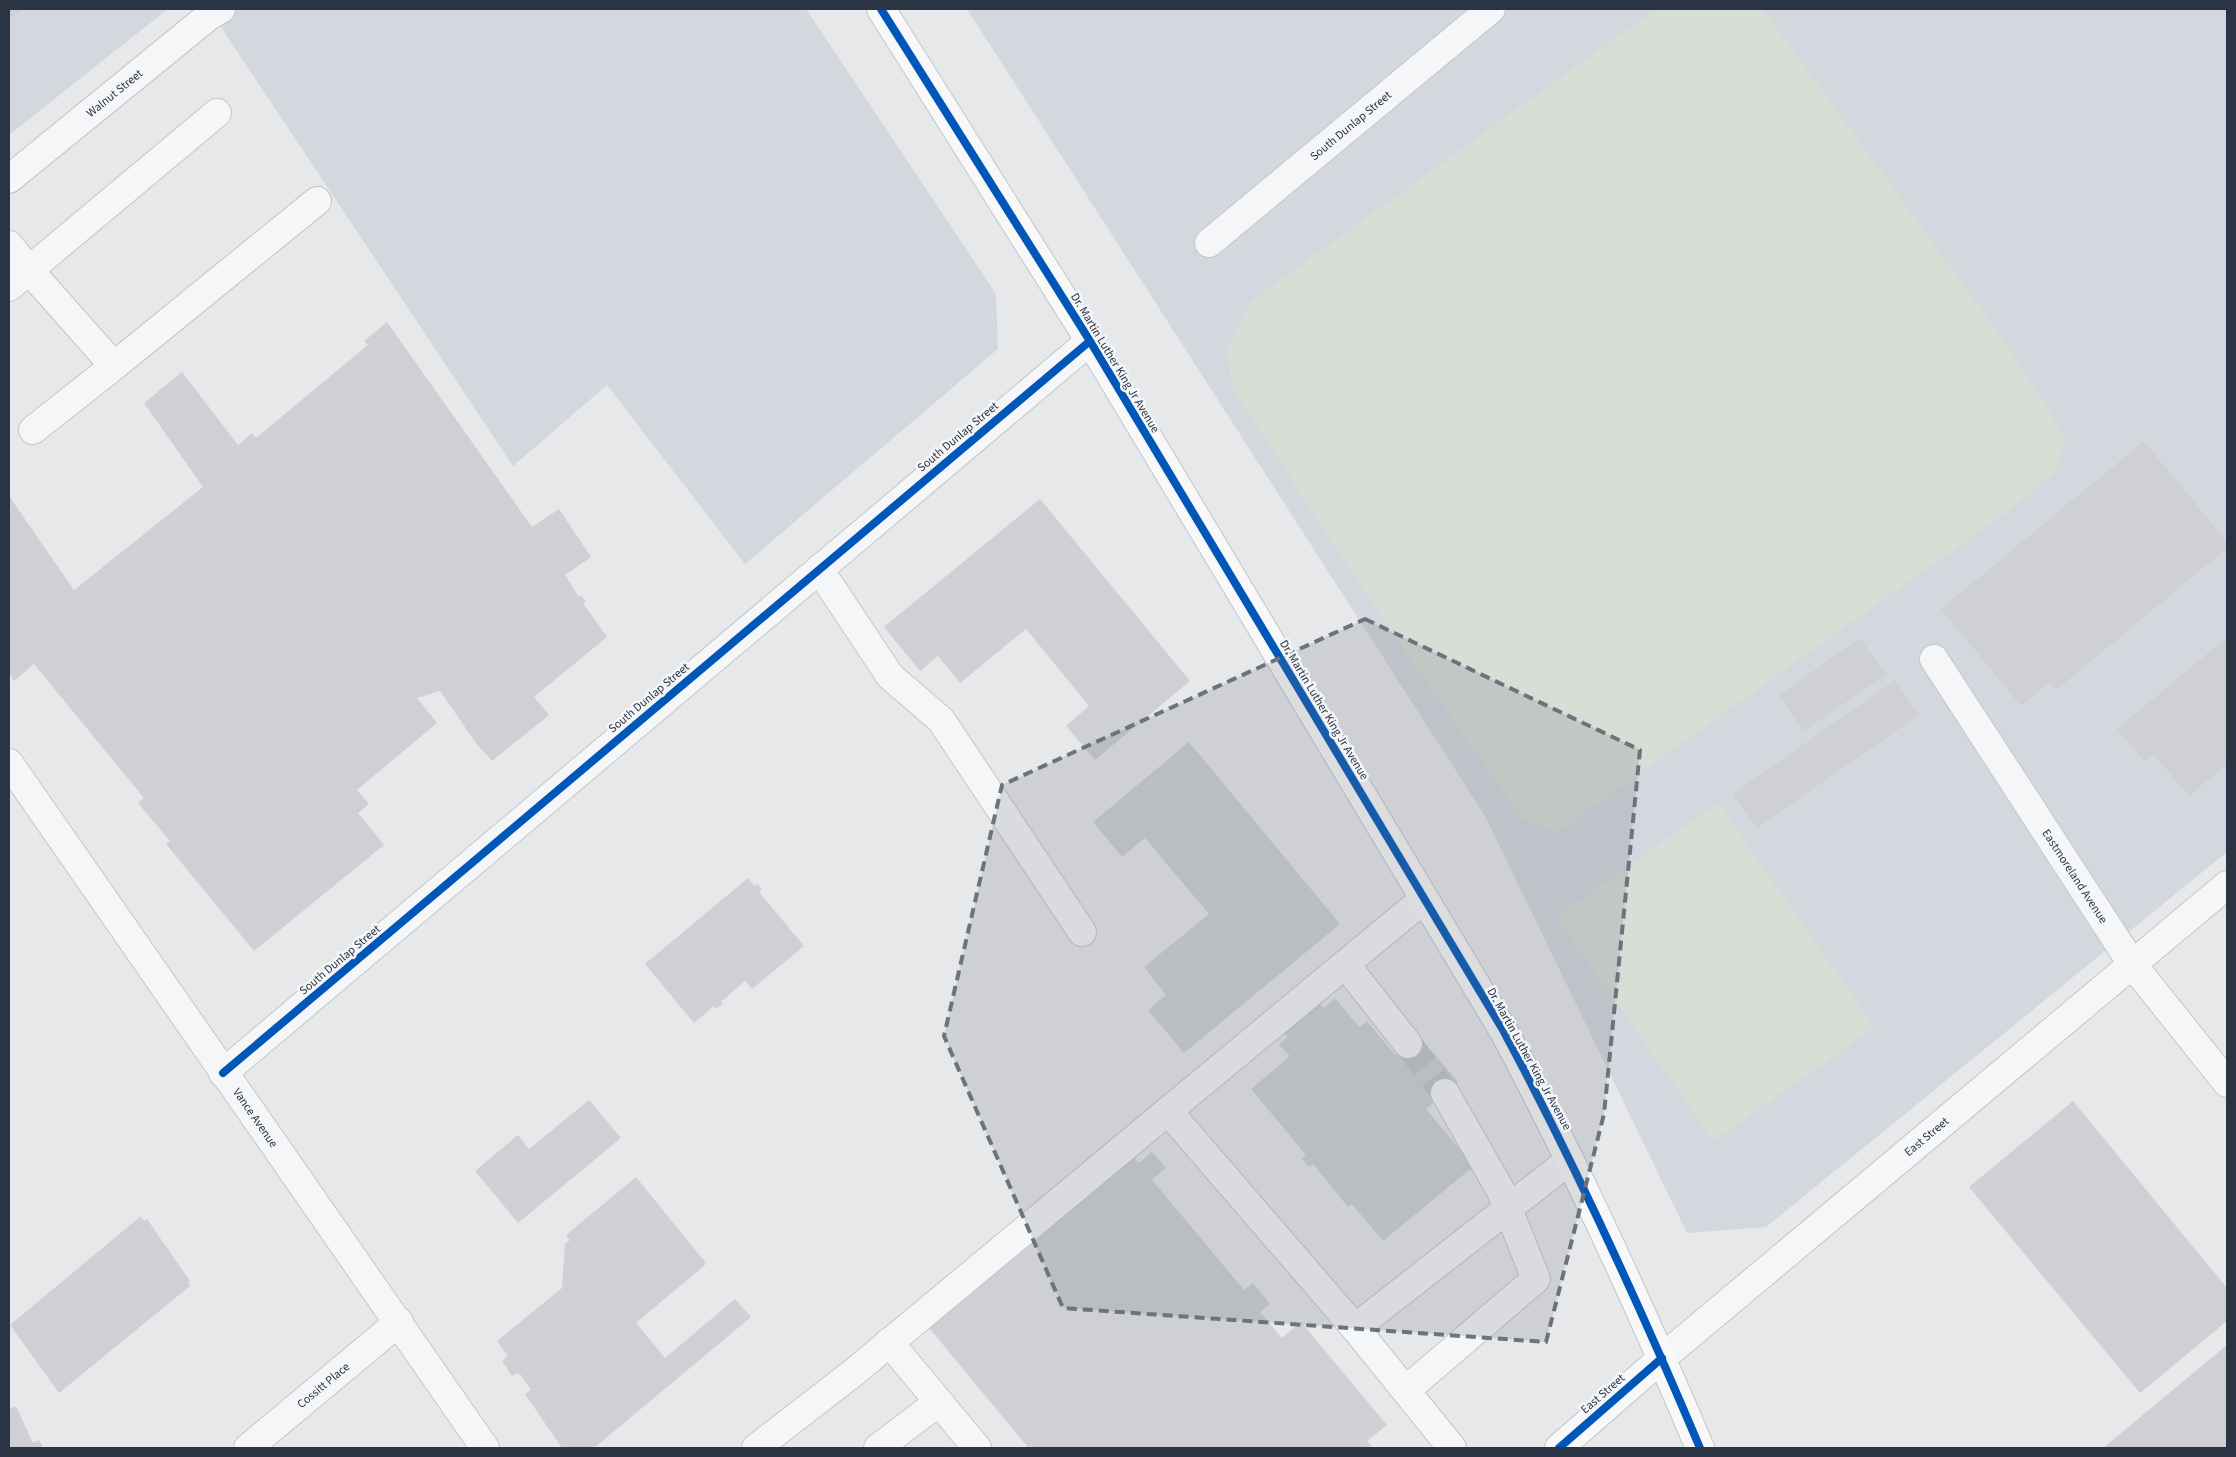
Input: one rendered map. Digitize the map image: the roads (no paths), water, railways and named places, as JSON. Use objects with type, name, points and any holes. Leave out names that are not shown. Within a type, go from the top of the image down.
[{"type":"main road","name":"Dr. Martin Luther King Jr Avenue","points":[[881,9],[1090,341],[1503,1030],[1570,1160],[1662,1358],[1700,1448]]},
{"type":"main road","name":"East Street","points":[[1558,1448],[1662,1358]]},
{"type":"street","name":"Walnut Street","points":[[9,179],[220,9]]},
{"type":"street","name":"South Dunlap Street","points":[[1209,243],[1491,9]]},
{"type":"street","points":[[19,278],[217,113]]},
{"type":"street","points":[[33,430],[317,201]]},
{"type":"street","points":[[9,245],[19,278],[114,366]]},
{"type":"street","name":"South Dunlap Street","points":[[223,1073],[1090,341]]},
{"type":"street","points":[[819,569],[890,676],[941,720],[1082,932]]},
{"type":"street","name":"Eastmoreland Avenue","points":[[1934,659],[2132,964],[2227,1083]]},
{"type":"street","name":"Vance Avenue","points":[[9,763],[485,1448]]},
{"type":"street","name":"East Street","points":[[1662,1358],[2227,885]]},
{"type":"street","points":[[756,1448],[853,1372],[1424,899]]},
{"type":"street","points":[[1345,964],[1408,1044]]},
{"type":"street","points":[[1406,1390],[1536,1279],[1501,1191],[1445,1093]]},
{"type":"street","points":[[1168,1110],[1355,1328],[1452,1448]]},
{"type":"street","points":[[1355,1328],[1570,1160]]},
{"type":"street","name":"Cossitt Place","points":[[248,1448],[398,1322]]},
{"type":"street","points":[[889,1342],[977,1448]]},
{"type":"street","points":[[878,1448],[939,1402]]},
{"type":"tunnel","points":[[1408,1044],[1445,1093]]}]
